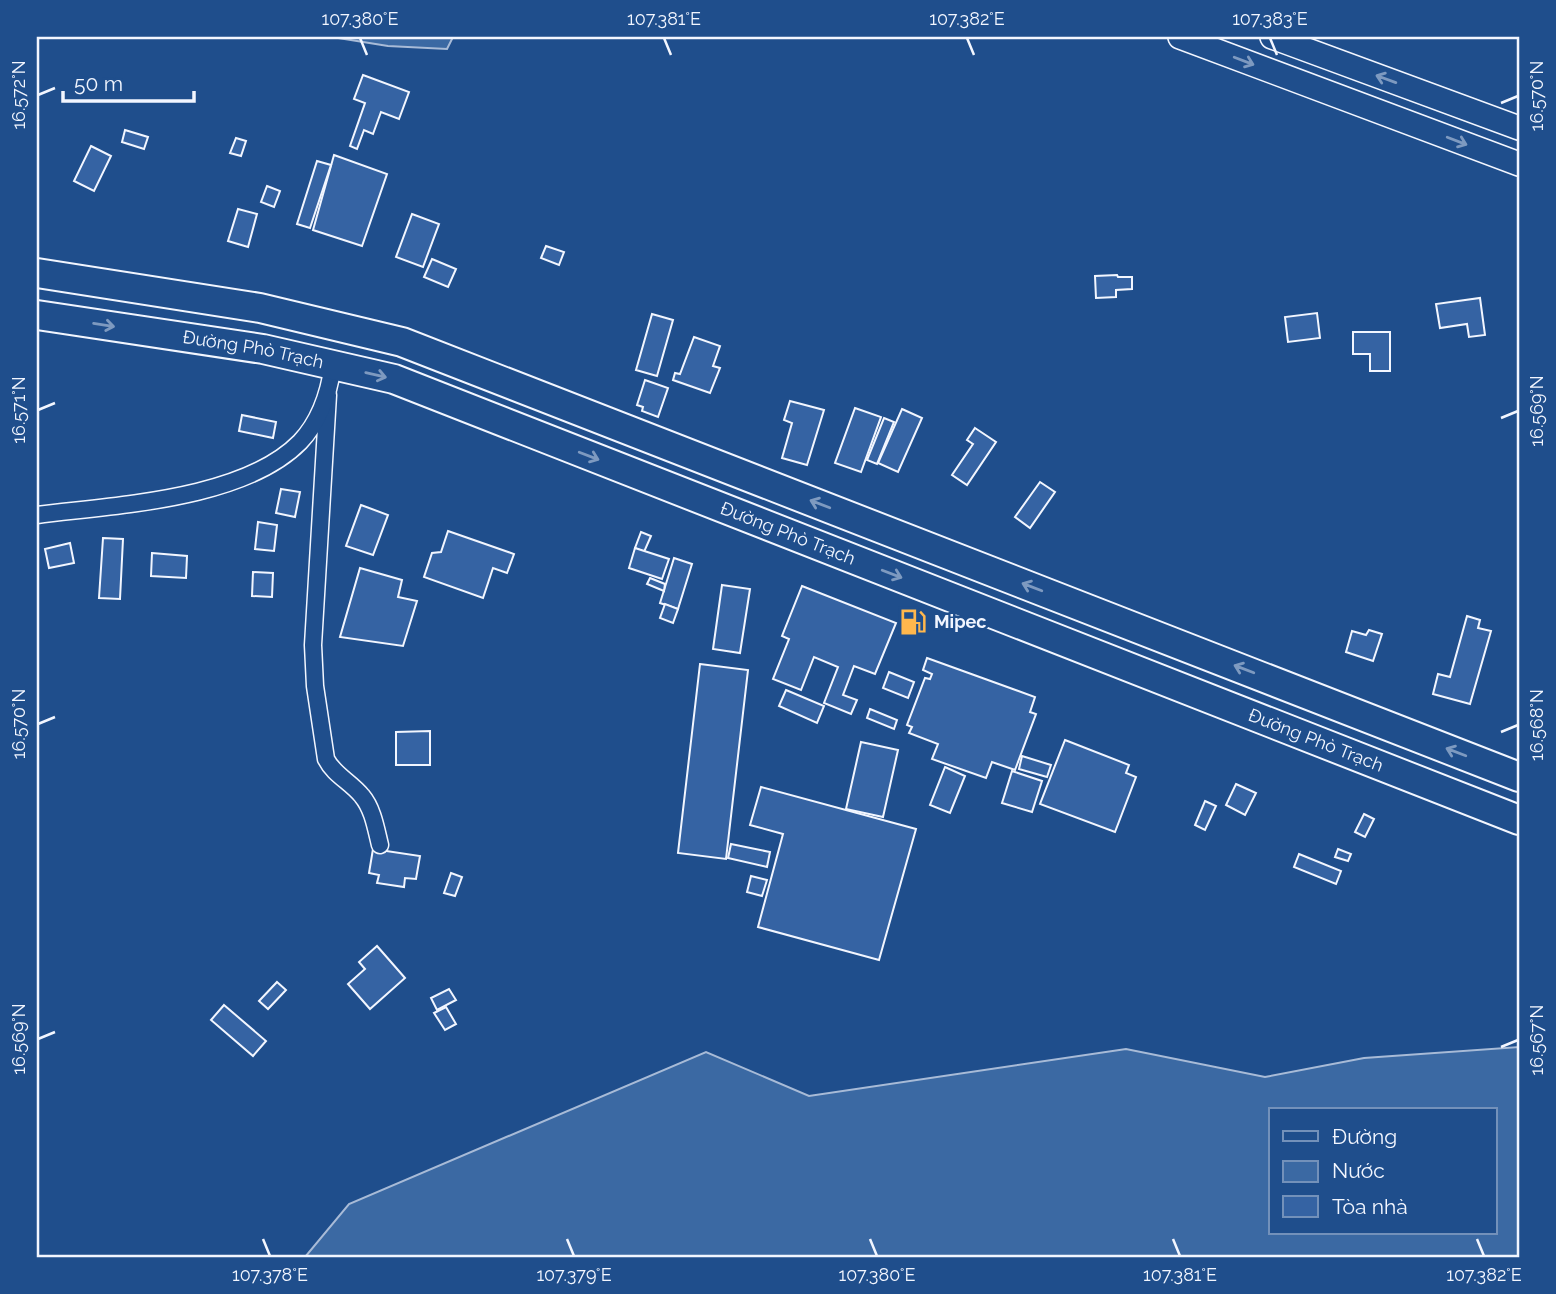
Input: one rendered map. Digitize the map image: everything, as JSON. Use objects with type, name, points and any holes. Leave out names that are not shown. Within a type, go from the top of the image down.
[{"type":"highway","points":[[37,273],[260,308],[402,342],[1519,776]]},
{"type":"highway","name":"Đường Phò Trạch","points":[[37,314],[263,349],[394,379],[1519,820]]},
{"type":"street","points":[[1180,37],[1519,164]]},
{"type":"street","points":[[1272,37],[1519,128]]},
{"type":"street","points":[[333,365],[328,395],[313,645],[315,686],[326,760],[330,768],[361,794],[368,804],[380,845]]},
{"type":"street","points":[[37,515],[179,496],[230,482],[271,463],[300,442],[328,395]]},
{"type":"water","points":[[332,37],[453,37],[447,49],[388,46]]},
{"type":"water","points":[[1519,1047],[1519,1257],[305,1257],[349,1204],[706,1052],[809,1096],[1126,1049],[1265,1077],[1364,1058]]},
{"type":"building","points":[[363,75],[409,92],[399,119],[381,112],[373,134],[364,130],[357,149],[350,146],[365,103],[354,99]]},
{"type":"building","points":[[125,130],[148,137],[144,149],[122,142]]},
{"type":"building","points":[[236,138],[246,141],[241,156],[230,153]]},
{"type":"building","points":[[91,146],[111,156],[94,191],[74,181]]},
{"type":"building","points":[[334,155],[387,174],[362,246],[313,230]]},
{"type":"building","points":[[317,161],[331,165],[310,228],[297,224]]},
{"type":"building","points":[[267,186],[280,191],[274,207],[261,202]]},
{"type":"building","points":[[238,209],[257,214],[248,247],[228,241]]},
{"type":"building","points":[[412,214],[439,224],[423,267],[396,257]]},
{"type":"building","points":[[546,246],[564,252],[559,265],[541,258]]},
{"type":"building","points":[[432,259],[456,269],[448,287],[424,277]]},
{"type":"building","points":[[1095,276],[1132,277],[1132,289],[1116,290],[1116,297],[1096,298]]},
{"type":"building","points":[[1480,298],[1485,335],[1469,337],[1467,324],[1440,328],[1436,304]]},
{"type":"building","points":[[1317,313],[1320,338],[1288,342],[1285,317]]},
{"type":"building","points":[[652,314],[673,320],[657,376],[636,370]]},
{"type":"building","points":[[1353,332],[1390,332],[1390,371],[1370,371],[1370,354],[1353,354]]},
{"type":"building","points":[[694,337],[720,346],[713,366],[720,368],[710,393],[673,380],[675,373],[680,374]]},
{"type":"building","points":[[645,380],[668,388],[658,417],[642,411],[643,407],[637,405]]},
{"type":"building","points":[[790,401],[824,410],[807,465],[782,458],[792,423],[784,420]]},
{"type":"building","points":[[855,408],[881,417],[861,472],[835,463]]},
{"type":"building","points":[[902,409],[922,418],[898,472],[878,463]]},
{"type":"building","points":[[242,415],[276,422],[273,438],[239,431]]},
{"type":"building","points":[[884,418],[894,422],[877,464],[867,460]]},
{"type":"building","points":[[975,428],[996,442],[967,485],[952,475],[973,444],[967,440]]},
{"type":"building","points":[[1040,482],[1055,492],[1030,528],[1015,517]]},
{"type":"building","points":[[281,489],[300,492],[295,517],[276,513]]},
{"type":"building","points":[[361,505],[388,515],[373,555],[346,546]]},
{"type":"building","points":[[258,522],[277,525],[274,551],[255,549]]},
{"type":"building","points":[[448,531],[514,554],[507,573],[493,568],[483,598],[424,577],[432,553],[441,552]]},
{"type":"building","points":[[641,532],[651,536],[644,552],[635,548]]},
{"type":"building","points":[[103,538],[123,539],[120,599],[99,598]]},
{"type":"building","points":[[70,543],[74,563],[49,568],[45,549]]},
{"type":"building","points":[[635,548],[669,559],[662,579],[629,568]]},
{"type":"building","points":[[152,553],[187,556],[186,578],[151,576]]},
{"type":"building","points":[[674,558],[692,564],[678,609],[660,603]]},
{"type":"building","points":[[360,568],[402,580],[398,597],[417,601],[403,646],[340,637]]},
{"type":"building","points":[[253,572],[273,573],[272,597],[252,596]]},
{"type":"building","points":[[650,578],[665,584],[664,591],[647,584]]},
{"type":"building","points":[[722,585],[750,589],[740,653],[713,649]]},
{"type":"building","points":[[802,586],[896,623],[875,674],[854,666],[843,695],[857,700],[851,714],[824,703],[838,667],[814,657],[801,690],[773,679],[789,639],[782,636]]},
{"type":"building","points":[[665,604],[678,609],[673,623],[660,618]]},
{"type":"building","points":[[1467,616],[1480,620],[1478,628],[1491,631],[1470,704],[1433,694],[1438,674],[1450,677]]},
{"type":"building","points":[[1369,630],[1382,634],[1373,661],[1346,652],[1352,631],[1366,635]]},
{"type":"building","points":[[927,658],[1035,697],[1030,712],[1036,714],[1015,770],[992,762],[986,778],[932,759],[938,744],[909,733],[912,727],[907,725],[925,678],[930,679],[932,674],[923,670]]},
{"type":"building","points":[[700,664],[748,670],[726,859],[678,853]]},
{"type":"building","points":[[889,672],[914,682],[908,698],[883,688]]},
{"type":"building","points":[[786,690],[824,706],[817,723],[779,706]]},
{"type":"building","points":[[870,709],[897,720],[894,729],[867,718]]},
{"type":"building","points":[[430,731],[430,765],[396,765],[396,732]]},
{"type":"building","points":[[1065,740],[1129,765],[1126,773],[1136,777],[1115,832],[1040,804]]},
{"type":"building","points":[[861,742],[898,750],[883,817],[846,809]]},
{"type":"building","points":[[1022,756],[1051,765],[1047,777],[1019,769]]},
{"type":"building","points":[[945,767],[965,776],[950,813],[930,805]]},
{"type":"building","points":[[1012,771],[1042,781],[1032,812],[1002,803]]},
{"type":"building","points":[[1236,784],[1256,793],[1245,815],[1226,805]]},
{"type":"building","points":[[761,787],[916,829],[879,960],[758,927],[783,834],[750,825]]},
{"type":"building","points":[[1205,801],[1216,806],[1205,830],[1195,825]]},
{"type":"building","points":[[1364,814],[1374,819],[1365,837],[1355,832]]},
{"type":"building","points":[[731,844],[770,852],[767,867],[728,858]]},
{"type":"building","points":[[373,849],[420,856],[416,879],[405,878],[404,887],[377,883],[379,875],[369,873]]},
{"type":"building","points":[[1338,849],[1351,854],[1348,861],[1335,857]]},
{"type":"building","points":[[1299,854],[1341,871],[1336,884],[1294,867]]},
{"type":"building","points":[[451,873],[462,877],[455,896],[444,893]]},
{"type":"building","points":[[751,876],[767,880],[762,896],[747,892]]},
{"type":"building","points":[[377,946],[405,978],[370,1009],[348,984],[365,969],[359,962]]},
{"type":"building","points":[[277,982],[286,990],[268,1009],[259,1001]]},
{"type":"building","points":[[449,989],[456,1000],[437,1010],[431,998]]},
{"type":"building","points":[[224,1005],[266,1041],[253,1056],[211,1020]]},
{"type":"building","points":[[446,1007],[456,1024],[445,1030],[434,1013]]},
{"type":"place","name":"Mipec","points":[[913,622]]}]
